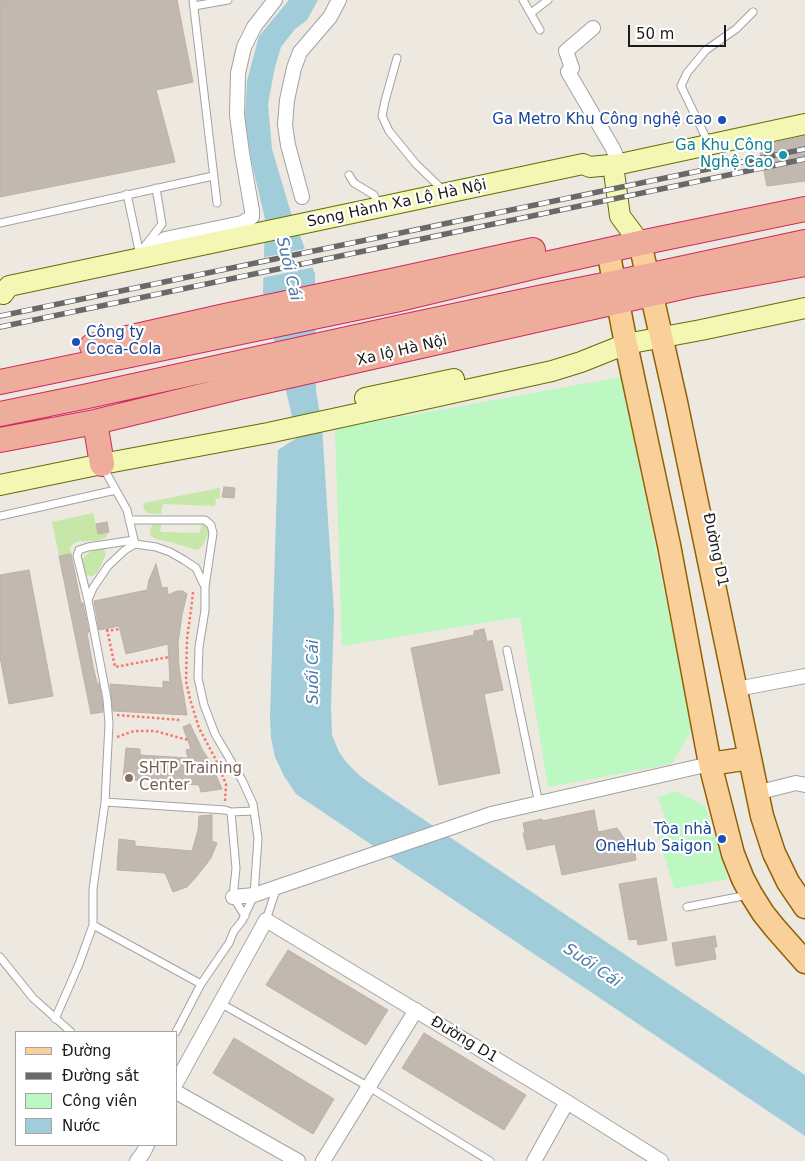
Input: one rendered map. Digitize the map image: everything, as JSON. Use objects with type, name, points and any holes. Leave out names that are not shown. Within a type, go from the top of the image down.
[{"type":"highway","points":[[0,376],[227,325],[393,291],[537,266],[623,234],[805,208]]},
{"type":"highway","name":"Xa lộ Hà Nội","points":[[0,414],[543,297],[616,293],[805,242]]},
{"type":"highway","name":"Xa lộ Hà Nội","points":[[650,285],[690,285],[805,264]]},
{"type":"highway","name":"Xa lộ Hà Nội","points":[[0,440],[94,422],[239,387],[584,310],[616,293]]},
{"type":"highway","points":[[543,297],[584,310]]},
{"type":"highway","points":[[94,422],[100,457]]},
{"type":"main road","name":"Song Hành Xa Lộ Hà Nội","points":[[370,213],[446,193],[583,164],[590,167],[616,164],[805,124]]},
{"type":"main road","name":"Đường D1","points":[[616,164],[623,234],[616,293],[669,545],[710,764],[733,854],[743,879],[763,913],[805,962]]},
{"type":"main road","name":"Song Hành Xa Lộ Hà Nội","points":[[227,245],[140,255],[9,286],[2,294],[12,296],[370,213],[586,173],[590,167]]},
{"type":"main road","name":"Đường D1","points":[[623,234],[650,285],[740,695],[756,793],[762,816],[777,860],[788,882],[805,907]]},
{"type":"main road","points":[[0,472],[100,457],[265,427],[420,393],[552,371],[626,344],[805,308]]},
{"type":"main road","points":[[0,484],[100,457]]},
{"type":"main road","points":[[710,764],[750,758]]},
{"type":"main road","points":[[762,816],[777,826],[797,878],[804,886]]},
{"type":"main road","name":"Đường D1","points":[[763,913],[766,929],[770,935],[794,964],[805,974]]},
{"type":"street","points":[[140,255],[165,239],[242,223],[252,217],[237,115],[238,73],[244,47],[254,27],[275,0]]},
{"type":"street","points":[[302,197],[288,145],[285,125],[287,100],[294,68],[300,52],[330,17],[339,0]]},
{"type":"street","points":[[593,28],[566,51],[572,68],[568,72],[612,147],[616,164]]},
{"type":"street","points":[[740,695],[805,676]]},
{"type":"street","points":[[233,897],[254,895],[491,814],[710,764]]},
{"type":"street","points":[[756,793],[802,786]]},
{"type":"street","points":[[178,1078],[266,920]]},
{"type":"street","name":"Đường D1","points":[[266,920],[661,1161]]},
{"type":"street","points":[[323,1161],[416,1010]]},
{"type":"street","points":[[178,1093],[298,1161]]},
{"type":"street","points":[[534,1161],[567,1102]]},
{"type":"street","points":[[137,1161],[146,1146]]},
{"type":"lane","points":[[217,203],[194,3],[228,0]]},
{"type":"lane","points":[[523,0],[540,30]]},
{"type":"lane","points":[[531,13],[548,0]]},
{"type":"lane","points":[[709,145],[681,86],[687,73],[706,50],[736,29],[753,12]]},
{"type":"lane","points":[[397,58],[384,101],[382,116],[389,132],[416,164],[446,193]]},
{"type":"lane","points":[[349,174],[354,183],[374,195],[370,213]]},
{"type":"lane","points":[[0,223],[213,176]]},
{"type":"lane","points":[[140,255],[162,224],[156,188]]},
{"type":"lane","points":[[127,194],[140,255]]},
{"type":"lane","points":[[100,457],[127,510],[135,542]]},
{"type":"lane","points":[[0,516],[116,490]]},
{"type":"lane","points":[[130,520],[205,520],[211,525],[213,533],[205,587],[205,610],[199,648],[198,678],[204,705],[215,734],[242,780],[253,804],[258,838],[254,895],[245,916],[202,984],[177,1031]]},
{"type":"lane","points":[[88,600],[93,588],[108,566],[135,542]]},
{"type":"lane","points":[[55,1019],[79,964],[93,925],[93,889],[105,802],[110,724],[88,600],[77,556],[79,550],[104,544],[135,542],[170,552],[196,568],[205,587]]},
{"type":"lane","points":[[507,650],[539,804]]},
{"type":"lane","points":[[105,802],[225,810],[231,812],[254,811]]},
{"type":"lane","points":[[231,812],[236,868],[233,897],[245,916]]},
{"type":"lane","points":[[266,920],[277,887]]},
{"type":"lane","points":[[687,907],[751,894]]},
{"type":"lane","points":[[93,925],[202,984]]},
{"type":"lane","points":[[0,957],[33,998],[70,1031]]},
{"type":"lane","points":[[220,1003],[369,1087],[490,1161]]},
{"type":"path","points":[[94,633],[120,629]]},
{"type":"path","points":[[108,630],[116,667],[169,657]]},
{"type":"path","points":[[108,714],[180,720]]},
{"type":"path","points":[[108,741],[124,734],[144,730],[188,740]]},
{"type":"green space","points":[[621,377],[692,729],[672,764],[548,787],[520,617],[342,646],[335,429]]},
{"type":"green space","points":[[220,488],[220,498],[216,499],[215,506],[164,504],[161,514],[147,513],[144,509],[143,503]]},
{"type":"green space","points":[[93,513],[98,534],[109,532],[105,538],[96,541],[79,541],[70,548],[71,554],[59,556],[52,522]]},
{"type":"green space","points":[[160,522],[162,524],[160,531],[162,532],[199,533],[202,524],[207,526],[209,531],[203,545],[198,550],[155,539],[150,533],[151,527],[155,523]]},
{"type":"green space","points":[[96,549],[104,549],[106,554],[97,573],[93,576],[85,575],[82,559]]},
{"type":"green space","points":[[676,791],[705,806],[728,879],[674,889],[655,824],[667,823],[658,797]]},
{"type":"water","name":"Suối Cái","points":[[289,0],[318,0],[307,20],[295,29],[281,47],[268,104],[272,149],[291,213],[315,274],[316,391],[322,426],[334,613],[332,735],[339,752],[360,776],[381,791],[805,1075],[805,1136],[296,794],[284,776],[275,757],[271,738],[270,718],[278,450],[297,438],[263,292],[265,219],[252,164],[245,120],[247,81],[259,36]]},
{"type":"pier","points":[[308,248],[315,267],[261,278],[262,258]]},
{"type":"building","points":[[0,0],[177,0],[193,82],[156,90],[175,162],[0,197]]},
{"type":"building","name":"Ga Khu Công Nghệ Cao","points":[[805,136],[805,181],[767,186],[759,146]]},
{"type":"building","points":[[224,487],[235,488],[234,498],[222,497]]},
{"type":"building","points":[[107,522],[109,532],[98,534],[96,524]]},
{"type":"building","points":[[71,554],[89,632],[87,633],[93,666],[102,700],[103,712],[91,714],[59,556]]},
{"type":"building","points":[[156,564],[162,588],[167,587],[168,595],[177,591],[183,591],[187,594],[178,643],[179,667],[187,715],[113,711],[110,684],[163,688],[163,681],[170,682],[168,644],[126,654],[119,626],[99,630],[94,601],[147,590]]},
{"type":"building","points":[[29,570],[53,696],[9,704],[0,657],[0,575]]},
{"type":"building","points":[[484,629],[487,642],[492,640],[503,690],[484,694],[500,773],[439,785],[411,648],[474,635],[474,631]]},
{"type":"building","points":[[190,724],[210,761],[222,789],[201,792],[199,785],[123,779],[126,748],[140,749],[140,755],[188,758],[186,750],[191,749],[183,727]]},
{"type":"building","points":[[594,810],[598,832],[617,828],[635,854],[636,860],[562,875],[555,844],[527,850],[523,823]]},
{"type":"building","points":[[212,815],[212,841],[217,843],[211,858],[187,887],[173,892],[165,873],[117,870],[119,839],[135,841],[135,846],[192,851],[198,830],[199,816]]},
{"type":"building","points":[[656,878],[667,940],[638,945],[637,939],[629,940],[619,884]]},
{"type":"building","points":[[715,936],[717,947],[714,947],[716,959],[676,966],[672,943]]},
{"type":"building","points":[[288,950],[388,1010],[366,1045],[266,985]]},
{"type":"building","points":[[424,1033],[526,1095],[504,1130],[402,1068]]},
{"type":"building","points":[[234,1038],[334,1099],[313,1134],[213,1073]]},
{"type":"railway","points":[[0,316],[805,149]]},
{"type":"railway","points":[[0,327],[805,159]]},
{"type":"place","name":"Ga Metro Khu Công nghệ cao","points":[[722,120]]},
{"type":"place","name":"Ga Khu Công Nghệ Cao","points":[[783,155]]},
{"type":"place","name":"Công ty Coca-Cola","points":[[76,342]]},
{"type":"place","name":"SHTP Training Center","points":[[129,778]]},
{"type":"place","name":"Tòa nhà OneHub Saigon","points":[[722,839]]}]
